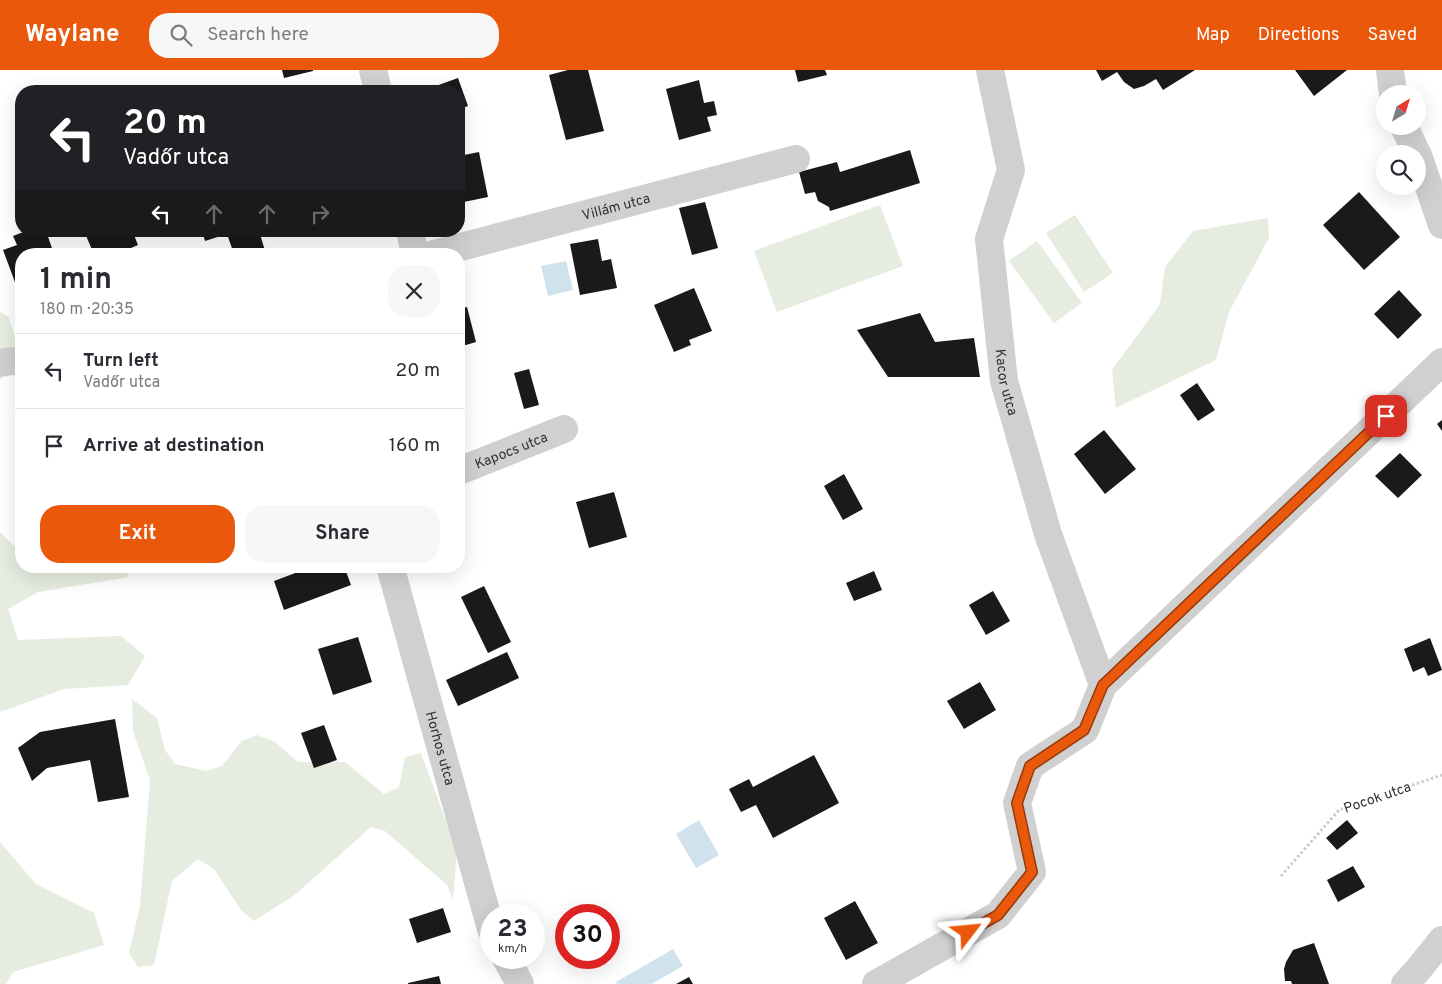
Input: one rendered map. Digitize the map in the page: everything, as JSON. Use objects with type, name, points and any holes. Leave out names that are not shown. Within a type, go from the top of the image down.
[{"type":"street","points":[[373,70],[377,85]]},
{"type":"street","name":"Kacor utca","points":[[990,70],[1012,170],[989,238],[1004,381],[1048,534],[1103,685]]},
{"type":"street","points":[[1390,70],[1391,85]]},
{"type":"street","name":"Villám utca","points":[[457,248],[796,159]]},
{"type":"street","points":[[1426,180],[1442,225]]},
{"type":"street","points":[[0,364],[15,361]]},
{"type":"street","points":[[876,984],[998,915],[1032,872],[1017,803],[1030,766],[1084,730],[1103,685],[1442,362]]},
{"type":"street","name":"Kapocs utca","points":[[465,469],[564,429]]},
{"type":"street","name":"Horhos utca","points":[[392,573],[484,904]]},
{"type":"street","points":[[1405,984],[1442,940]]},
{"type":"street","points":[[512,969],[520,984]]},
{"type":"path","name":"Pocok utca","points":[[1281,876],[1339,810],[1442,775]]},
{"type":"shaded area","points":[[880,205],[903,266],[777,312],[754,251]]},
{"type":"shaded area","points":[[1075,215],[1113,273],[1084,292],[1046,233]]},
{"type":"shaded area","points":[[1268,218],[1269,238],[1229,312],[1216,360],[1116,408],[1112,370],[1160,304],[1165,267],[1193,231]]},
{"type":"shaded area","points":[[1037,241],[1082,303],[1054,323],[1009,261]]},
{"type":"shaded area","points":[[0,312],[9,317],[15,338],[15,354],[0,381]]},
{"type":"shaded area","points":[[0,532],[15,547],[15,573],[127,573],[129,577],[38,592],[8,609],[18,640],[121,636],[145,656],[128,685],[64,689],[0,712]]},
{"type":"shaded area","points":[[132,699],[157,718],[165,750],[175,764],[206,771],[222,766],[242,741],[257,735],[274,741],[298,762],[345,762],[384,794],[399,787],[405,757],[421,753],[457,851],[453,899],[447,885],[385,831],[371,827],[296,894],[254,921],[241,910],[214,869],[198,859],[172,881],[154,965],[138,967],[129,953],[140,906],[150,780],[133,731]]},
{"type":"shaded area","points":[[0,842],[36,884],[94,913],[104,945],[13,972],[6,984],[0,984]]},
{"type":"water","points":[[566,261],[573,290],[548,296],[541,266]]},
{"type":"water","points":[[699,820],[719,855],[696,868],[676,834]]},
{"type":"water","points":[[673,949],[683,966],[651,984],[617,984],[616,982]]},
{"type":"building","points":[[282,70],[313,70],[313,71],[284,78]]},
{"type":"building","points":[[568,70],[588,70],[604,131],[566,140],[549,75]]},
{"type":"building","points":[[795,70],[825,70],[827,75],[798,82]]},
{"type":"building","points":[[1096,70],[1195,70],[1163,90],[1156,79],[1134,89],[1124,82],[1117,72],[1102,81]]},
{"type":"building","points":[[1295,70],[1347,70],[1314,96]]},
{"type":"building","points":[[458,78],[460,85],[439,85]]},
{"type":"building","points":[[699,80],[704,103],[714,101],[717,115],[707,117],[711,131],[679,140],[666,89]]},
{"type":"building","points":[[910,150],[920,183],[830,211],[829,207],[818,201],[815,192],[805,194],[799,172],[837,162],[840,172]]},
{"type":"building","points":[[479,152],[488,197],[465,202],[465,155]]},
{"type":"building","points":[[1359,192],[1400,237],[1364,270],[1323,225]]},
{"type":"building","points":[[705,202],[718,248],[692,255],[679,208]]},
{"type":"building","points":[[13,236],[48,237],[52,248],[15,248],[15,282],[3,250],[17,245]]},
{"type":"building","points":[[87,237],[135,237],[138,245],[131,248],[91,248]]},
{"type":"building","points":[[204,237],[218,237],[205,241]]},
{"type":"building","points":[[228,237],[261,237],[264,248],[232,248]]},
{"type":"building","points":[[598,239],[602,261],[611,259],[617,288],[580,295],[570,244]]},
{"type":"building","points":[[694,288],[712,331],[689,340],[691,345],[674,352],[654,305]]},
{"type":"building","points":[[1399,290],[1422,315],[1398,339],[1374,314]]},
{"type":"building","points":[[467,307],[476,342],[465,345],[465,308]]},
{"type":"building","points":[[920,313],[935,342],[974,338],[980,377],[888,377],[857,330]]},
{"type":"building","points":[[529,369],[539,405],[524,409],[514,373]]},
{"type":"building","points":[[1197,383],[1215,410],[1198,421],[1180,395]]},
{"type":"building","points":[[1442,420],[1442,431],[1437,424]]},
{"type":"building","points":[[1104,430],[1136,469],[1105,494],[1074,454]]},
{"type":"building","points":[[1400,453],[1422,475],[1398,498],[1375,476]]},
{"type":"building","points":[[844,474],[863,509],[843,520],[824,486]]},
{"type":"building","points":[[614,492],[627,537],[589,548],[576,502]]},
{"type":"building","points":[[874,571],[882,590],[854,601],[846,583]]},
{"type":"building","points":[[295,573],[347,573],[351,585],[284,610],[274,581]]},
{"type":"building","points":[[484,586],[511,642],[488,653],[461,597]]},
{"type":"building","points":[[993,591],[1010,621],[986,635],[969,605]]},
{"type":"building","points":[[358,637],[372,682],[333,695],[318,649]]},
{"type":"building","points":[[1430,638],[1442,670],[1428,676],[1424,667],[1413,672],[1404,649]]},
{"type":"building","points":[[507,652],[519,678],[458,706],[446,680]]},
{"type":"building","points":[[980,682],[996,710],[964,729],[947,701]]},
{"type":"building","points":[[115,719],[129,797],[98,802],[90,760],[47,768],[32,781],[18,748],[40,732]]},
{"type":"building","points":[[324,725],[337,760],[314,768],[301,733]]},
{"type":"building","points":[[814,755],[839,803],[773,838],[756,805],[741,812],[729,789],[749,779],[753,787]]},
{"type":"building","points":[[1347,820],[1358,833],[1337,850],[1326,838]]},
{"type":"building","points":[[1353,866],[1365,887],[1338,902],[1327,880]]},
{"type":"building","points":[[855,901],[878,943],[846,960],[824,918]]},
{"type":"building","points":[[443,908],[451,932],[417,943],[409,919]]},
{"type":"building","points":[[1314,943],[1329,984],[1292,984],[1291,981],[1285,981],[1284,969],[1293,950]]},
{"type":"building","points":[[439,976],[441,984],[408,984],[408,983]]},
{"type":"building","points":[[689,977],[693,984],[676,984]]},
{"type":"route","points":[[968,932],[998,915],[1032,872],[1017,803],[1030,766],[1084,730],[1103,685],[1386,416]]}]
